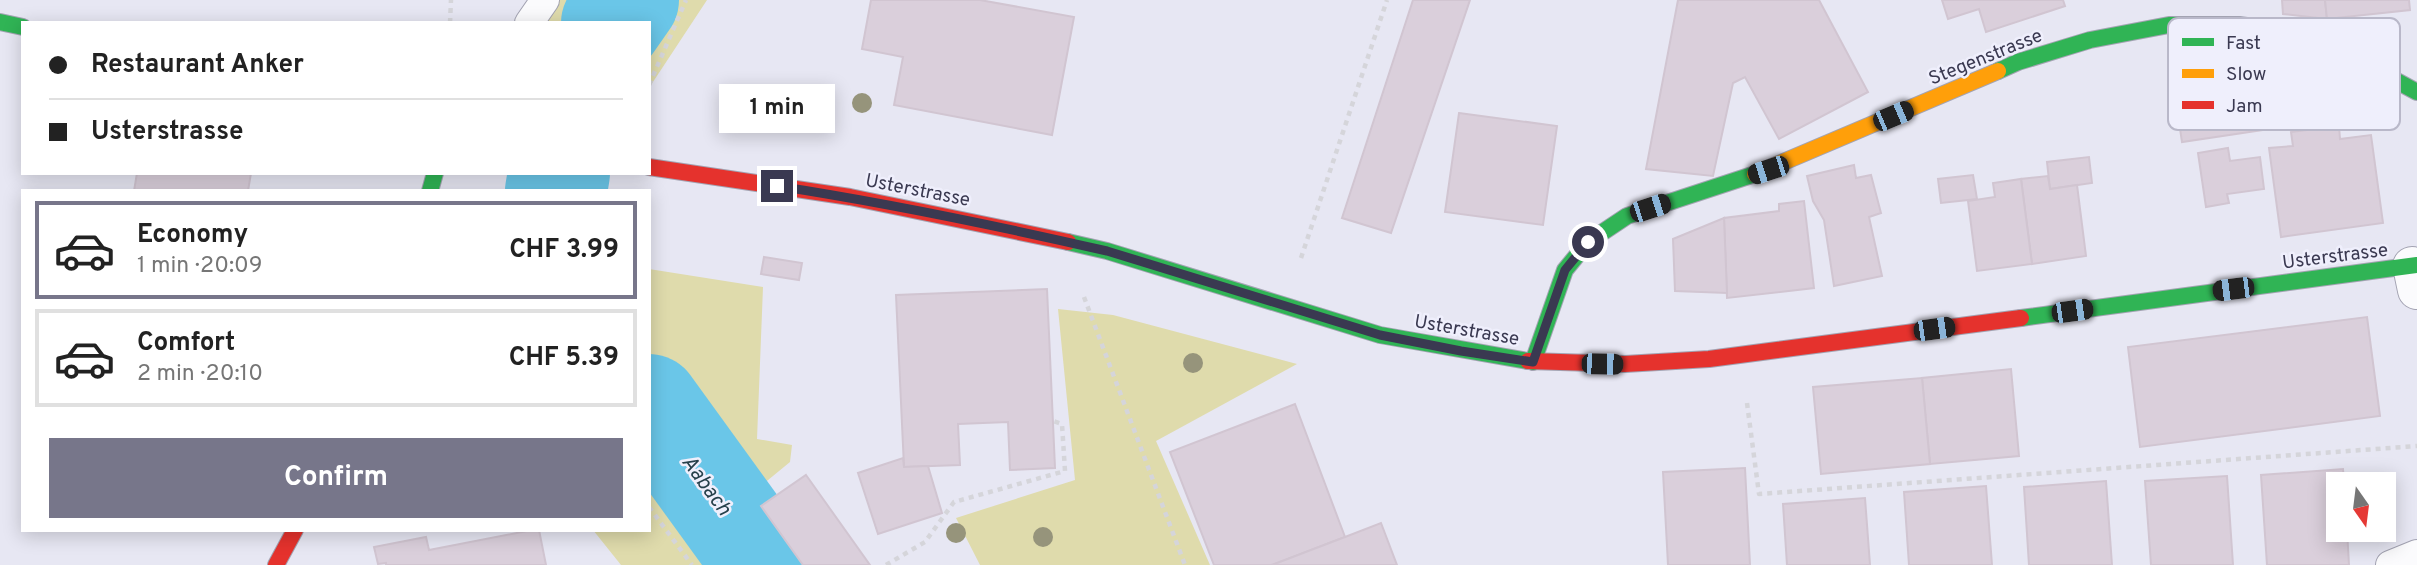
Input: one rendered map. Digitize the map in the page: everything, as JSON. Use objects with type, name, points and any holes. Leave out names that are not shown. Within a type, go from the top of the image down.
[{"type":"main road","points":[[0,22],[21,27]]},
{"type":"main road","name":"Stegenstrasse","points":[[1533,362],[1565,270],[1588,242],[1627,216],[1768,170],[2018,62],[2090,40],[2168,25]]},
{"type":"main road","name":"Stegenstrasse","points":[[2400,83],[2417,92]]},
{"type":"main road","name":"Usterstrasse","points":[[651,167],[839,195],[1063,240],[1380,335],[1533,362],[1625,364],[1741,355],[2415,274]]},
{"type":"main road","points":[[276,565],[294,532]]},
{"type":"lane","points":[[530,21],[545,0]]},
{"type":"lane","points":[[2390,565],[2417,554]]},
{"type":"path","points":[[450,21],[451,0]]},
{"type":"path","points":[[651,80],[686,0]]},
{"type":"path","points":[[1285,305],[1387,0]]},
{"type":"path","points":[[1063,240],[1185,565]]},
{"type":"path","points":[[1741,355],[1759,494],[2417,446]]},
{"type":"path","points":[[886,565],[925,542],[954,502],[1065,471],[1062,424],[1053,421]]},
{"type":"path","points":[[651,510],[692,565]]},
{"type":"shaded area","points":[[545,0],[707,0],[651,85],[651,21],[530,21]]},
{"type":"shaded area","points":[[651,269],[763,287],[757,439],[792,445],[790,462],[751,494],[803,565],[621,565],[595,532],[651,532]]},
{"type":"shaded area","points":[[1058,309],[1113,315],[1297,364],[1156,441],[1210,565],[980,565],[956,518],[1075,480]]},
{"type":"building","points":[[871,0],[980,0],[1074,17],[1052,135],[894,105],[903,57],[862,49]]},
{"type":"building","points":[[1413,0],[1470,0],[1391,233],[1342,218]]},
{"type":"building","points":[[1678,0],[1819,0],[1868,92],[1779,139],[1745,77],[1733,83],[1713,176],[1646,169]]},
{"type":"building","points":[[1942,0],[2063,0],[2065,6],[1986,32],[1979,9],[1948,19]]},
{"type":"building","points":[[2282,0],[2325,0],[2327,18],[2283,14]]},
{"type":"building","points":[[2325,0],[2409,0],[2410,10],[2327,18]]},
{"type":"building","points":[[796,102],[833,108],[831,123],[793,118]]},
{"type":"building","points":[[1459,113],[1557,126],[1543,225],[1445,212]]},
{"type":"building","points":[[2180,130],[2262,130],[2182,142]]},
{"type":"building","points":[[2339,130],[2340,139],[2371,135],[2383,223],[2281,237],[2269,148],[2293,146],[2291,132]]},
{"type":"building","points":[[2228,148],[2230,161],[2260,157],[2264,189],[2227,194],[2229,203],[2206,207],[2198,153]]},
{"type":"building","points":[[2089,157],[2092,183],[2050,189],[2047,162]]},
{"type":"building","points":[[1854,165],[1856,178],[1871,175],[1881,213],[1869,217],[1882,276],[1834,286],[1824,220],[1813,201],[1807,176]]},
{"type":"building","points":[[137,175],[251,175],[248,189],[134,189]]},
{"type":"building","points":[[1973,175],[1977,199],[1941,203],[1938,179]]},
{"type":"building","points":[[2048,176],[2050,189],[2077,185],[2086,256],[2032,264],[2021,179]]},
{"type":"building","points":[[2021,179],[2032,264],[1977,271],[1968,201],[1995,197],[1993,183]]},
{"type":"building","points":[[1804,201],[1814,288],[1727,298],[1724,218],[1779,211],[1779,204]]},
{"type":"building","points":[[1724,218],[1727,293],[1675,291],[1673,239]]},
{"type":"building","points":[[764,257],[802,263],[799,280],[761,274]]},
{"type":"building","points":[[1047,289],[1055,468],[1010,470],[1008,422],[958,424],[960,465],[904,467],[896,295]]},
{"type":"building","points":[[2367,317],[2380,416],[2140,447],[2128,347]]},
{"type":"building","points":[[2011,369],[2019,456],[1930,464],[1922,378]]},
{"type":"building","points":[[1922,378],[1930,464],[1821,474],[1813,387]]},
{"type":"building","points":[[1295,404],[1345,537],[1272,565],[1214,565],[1170,452]]},
{"type":"building","points":[[903,458],[904,467],[928,466],[942,513],[878,534],[858,473]]},
{"type":"building","points":[[1745,468],[1750,565],[1668,565],[1663,472]]},
{"type":"building","points":[[2343,469],[2343,472],[2326,472],[2326,542],[2348,542],[2349,565],[2267,565],[2261,475]]},
{"type":"building","points":[[806,475],[870,565],[803,565],[761,506]]},
{"type":"building","points":[[2227,476],[2233,565],[2151,565],[2145,481]]},
{"type":"building","points":[[2106,481],[2112,565],[2029,565],[2024,487]]},
{"type":"building","points":[[1986,486],[1992,565],[1909,565],[1904,492]]},
{"type":"building","points":[[1865,498],[1870,565],[1787,565],[1783,504]]},
{"type":"building","points":[[1381,523],[1397,565],[1272,565],[1345,537]]},
{"type":"building","points":[[522,532],[539,532],[546,565],[386,565],[378,564],[374,547],[426,537],[429,550]]},
{"type":"waterway","name":"Aabach","points":[[613,21],[628,0]]},
{"type":"waterway","name":"Aabach","points":[[556,189],[559,175]]},
{"type":"waterway","name":"Aabach","points":[[651,408],[765,565]]},
{"type":"traffic: fast","points":[[0,22],[21,27]]},
{"type":"traffic: fast","points":[[1998,71],[2018,62],[2090,40],[2168,25]]},
{"type":"traffic: fast","points":[[2400,83],[2417,92]]},
{"type":"traffic: fast","points":[[1533,362],[1565,270],[1588,242],[1627,216],[1755,174]]},
{"type":"traffic: fast","points":[[431,189],[434,175]]},
{"type":"traffic: fast","points":[[1068,242],[1107,251],[1380,335],[1528,361]]},
{"type":"traffic: fast","points":[[2021,318],[2417,265]]},
{"type":"traffic: slow","points":[[1755,174],[1998,71]]},
{"type":"traffic: jam","points":[[651,167],[850,197],[1068,242]]},
{"type":"traffic: jam","points":[[1528,361],[1625,364],[1709,359],[2021,318]]},
{"type":"traffic: jam","points":[[276,565],[294,532]]},
{"type":"route","points":[[777,186],[829,193],[1063,240],[1380,335],[1533,362],[1565,270],[1588,242]]}]
